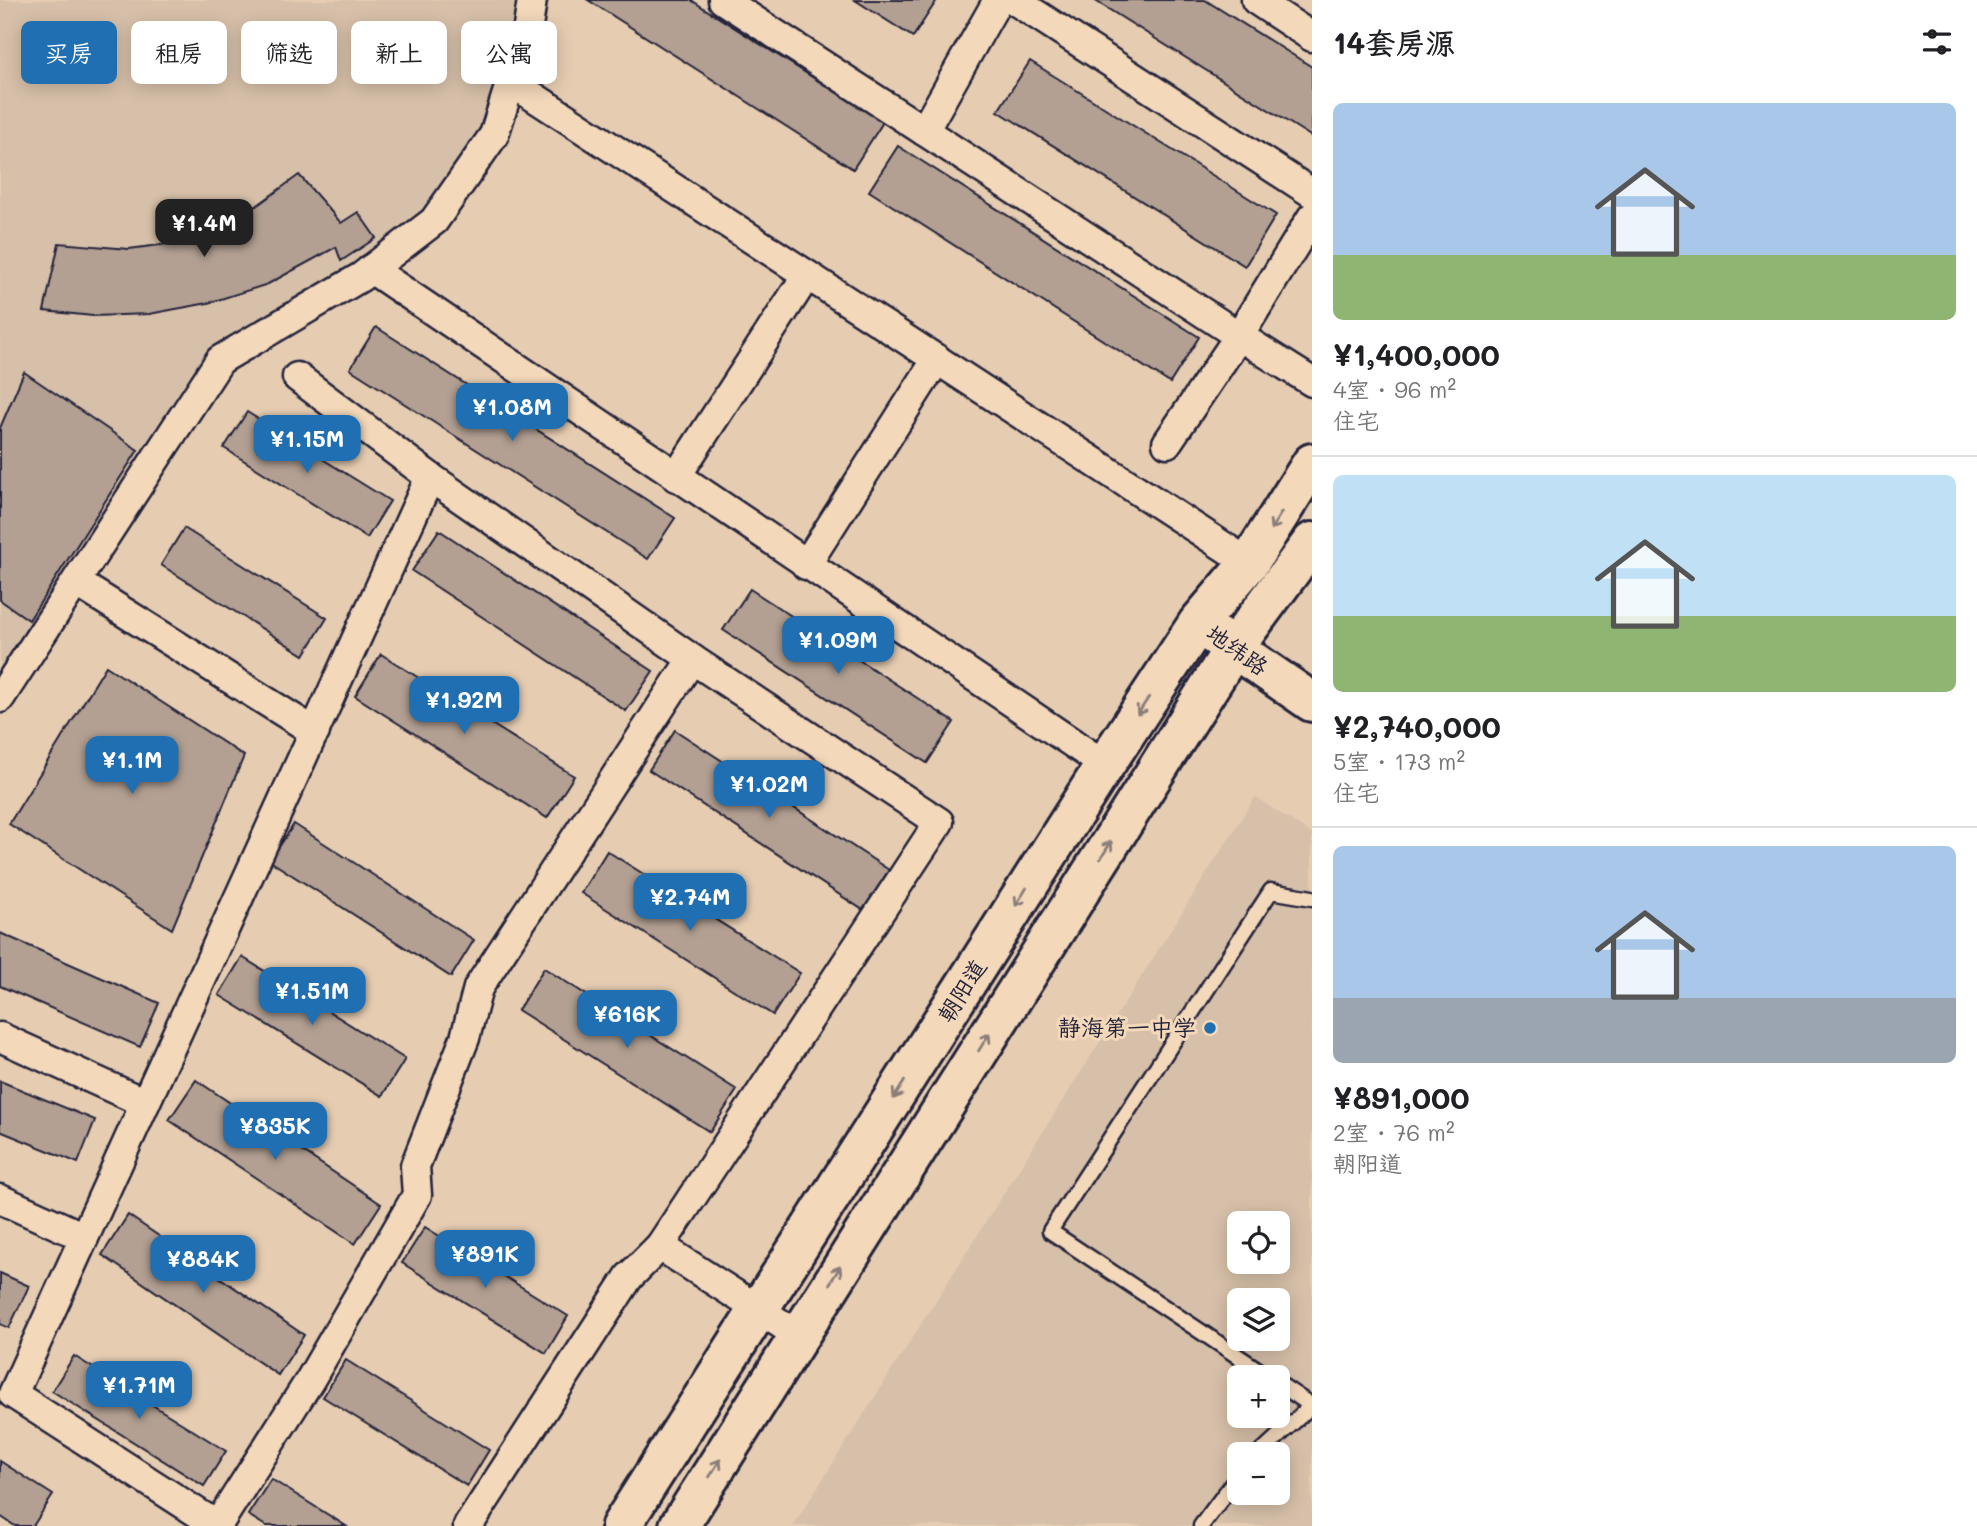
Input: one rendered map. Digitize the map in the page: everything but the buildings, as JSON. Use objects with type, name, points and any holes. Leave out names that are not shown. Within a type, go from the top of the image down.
[{"type":"main road","name":"朝阳道","points":[[621,1526],[1105,765],[1198,622],[1249,563],[1312,463]]},
{"type":"main road","name":"朝阳道","points":[[679,1526],[797,1335],[1233,649],[1312,542]]},
{"type":"main road","name":"地纬路","points":[[1198,622],[1312,702]]},
{"type":"street","points":[[529,21],[532,0]]},
{"type":"street","points":[[723,0],[1312,382]]},
{"type":"street","points":[[924,131],[998,0]]},
{"type":"street","points":[[1014,0],[1312,193]]},
{"type":"street","points":[[1256,0],[1312,37]]},
{"type":"street","points":[[0,698],[220,360],[371,269],[434,221],[494,135],[510,84]]},
{"type":"street","points":[[514,84],[1249,563]]},
{"type":"street","points":[[1167,443],[1239,335],[1312,217]]},
{"type":"street","points":[[371,269],[1105,765]]},
{"type":"street","points":[[676,477],[807,275]]},
{"type":"street","points":[[806,565],[937,359]]},
{"type":"street","points":[[297,377],[430,477],[692,659],[939,822],[660,1246],[629,1277],[468,1526]]},
{"type":"street","points":[[430,477],[84,1237],[6,1390],[218,1526],[310,1380],[417,1195],[415,1166],[466,1038],[478,988],[692,659]]},
{"type":"street","points":[[76,582],[314,732]]},
{"type":"street","points":[[0,1037],[145,1103]]},
{"type":"street","points":[[0,1199],[84,1237]]},
{"type":"street","points":[[660,1246],[797,1335]]},
{"type":"lane","points":[[1251,1365],[1050,1231],[1271,891],[1312,898]]},
{"type":"lane","points":[[1272,1442],[1312,1406],[1290,1391]]},
{"type":"lane","points":[[1201,1526],[1227,1491]]},
{"type":"shaded area","points":[[0,0],[526,0],[522,21],[461,21],[461,84],[509,84],[501,125],[455,216],[374,266],[218,374],[0,715]]},
{"type":"shaded area","name":"静海第一中学","points":[[1255,797],[1312,834],[1312,1526],[793,1526]]},
{"type":"place","name":"静海第一中学","points":[[1210,1028]]}]
